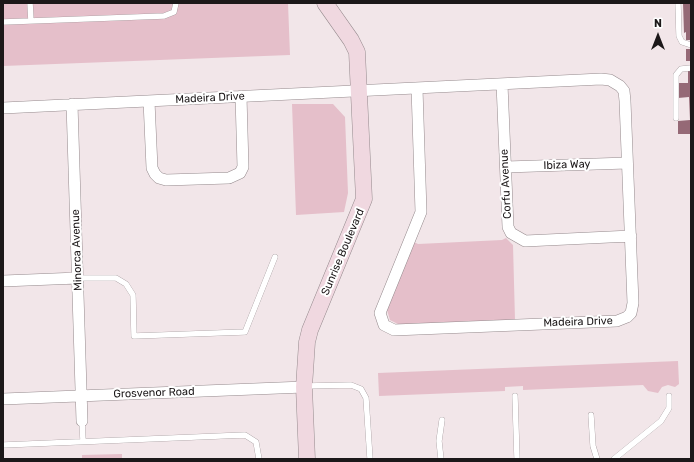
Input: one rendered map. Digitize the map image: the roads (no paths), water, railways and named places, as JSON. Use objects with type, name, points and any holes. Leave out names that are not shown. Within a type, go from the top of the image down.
[{"type":"street","name":"Sunrise Boulevard","points":[[307,459],[304,386],[308,336],[364,199],[360,91],[356,48],[325,3]]},
{"type":"street","name":"Madeira Drive","points":[[3,108],[601,79],[615,82],[624,91],[631,236],[633,302],[631,313],[624,319],[610,321],[394,330],[384,325],[380,313],[418,221],[422,204],[417,88]]},
{"type":"street","name":"Corfu Avenue","points":[[502,84],[508,227],[511,234],[525,241],[631,236]]},
{"type":"street","points":[[149,101],[152,168],[155,174],[166,180],[229,178],[240,173],[243,167],[241,96]]},
{"type":"street","name":"Minorca Avenue","points":[[72,104],[82,421]]},
{"type":"street","name":"Ibiza Way","points":[[506,167],[628,163]]},
{"type":"street","points":[[3,281],[78,278]]},
{"type":"street","name":"Grosvenor Road","points":[[3,399],[304,386]]},
{"type":"lane","points":[[30,3],[31,21]]},
{"type":"lane","points":[[3,22],[164,16],[174,12],[176,3]]},
{"type":"lane","points":[[678,3],[679,36],[682,42],[691,45]]},
{"type":"lane","points":[[676,118],[676,75],[681,69],[691,68]]},
{"type":"lane","points":[[78,278],[116,278],[126,284],[133,295],[134,336],[245,332],[275,257]]},
{"type":"lane","points":[[304,386],[351,385],[361,388],[366,398],[370,459]]},
{"type":"lane","points":[[515,396],[517,459]]},
{"type":"lane","points":[[614,459],[661,421],[667,414],[669,408],[668,396]]},
{"type":"lane","points":[[591,415],[593,446],[597,459]]},
{"type":"lane","points":[[440,459],[439,441],[442,420]]},
{"type":"lane","points":[[82,421],[83,441]]},
{"type":"lane","points":[[3,445],[245,436],[256,442],[259,459]]}]
